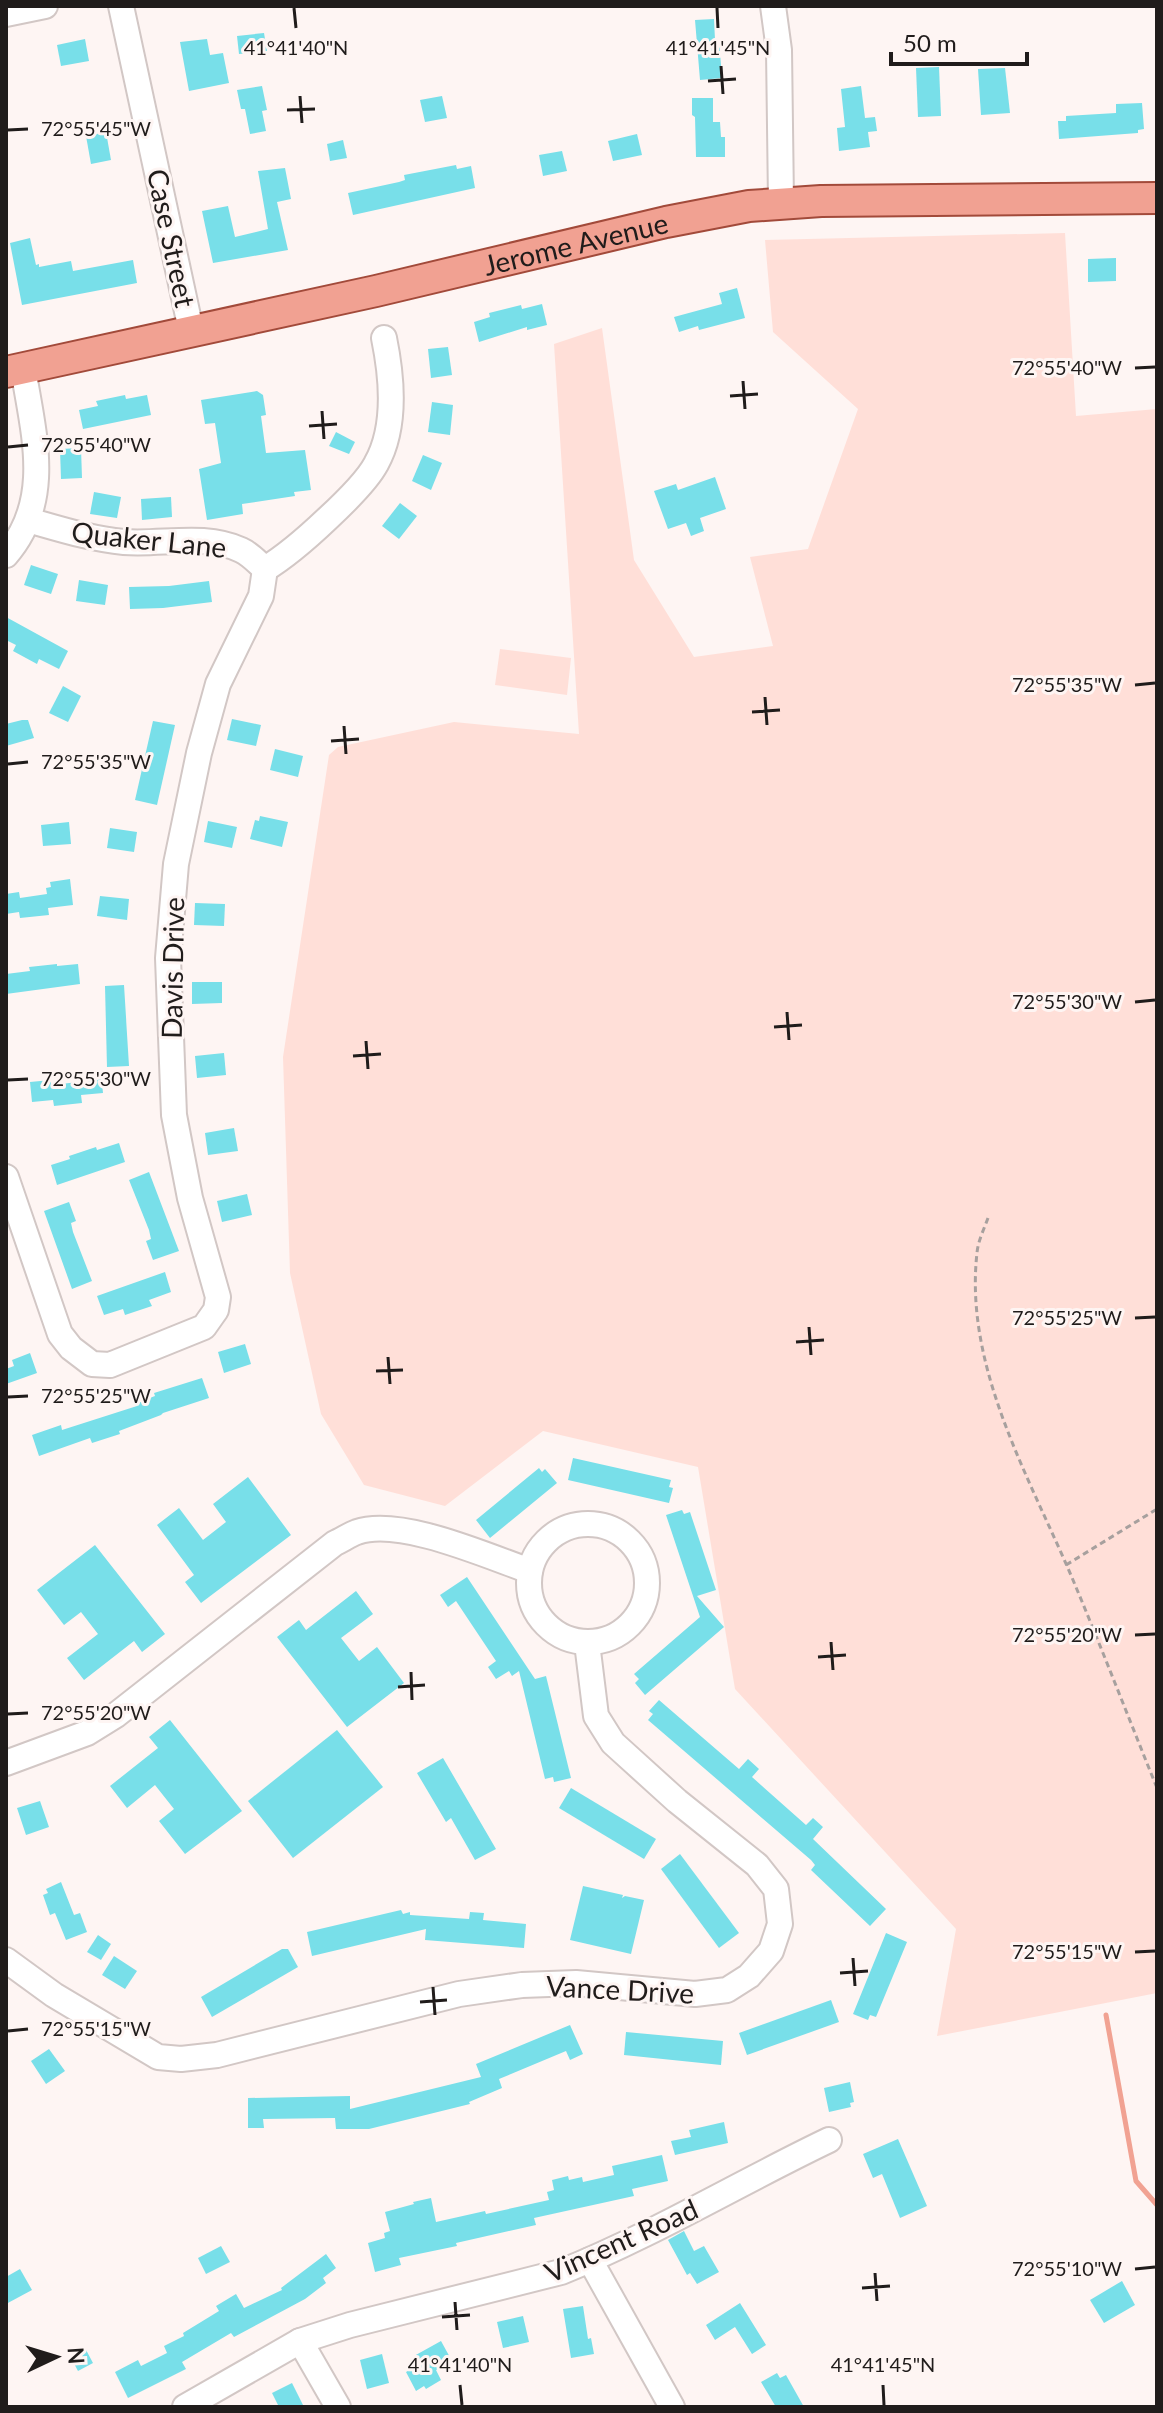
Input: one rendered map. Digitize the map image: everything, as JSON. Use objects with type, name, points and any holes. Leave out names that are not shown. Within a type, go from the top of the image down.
[{"type":"main road","name":"Jerome Avenue","points":[[14,370],[376,291],[666,222],[749,206],[781,202],[1157,198]]},
{"type":"street","points":[[6,14],[45,6]]},
{"type":"street","name":"Case Street","points":[[121,6],[191,330]]},
{"type":"street","points":[[773,6],[779,50],[781,202]]},
{"type":"street","points":[[265,569],[288,555],[340,507],[376,464],[388,431],[393,391],[384,338]]},
{"type":"street","points":[[6,555],[28,520],[37,471],[37,449],[14,370]]},
{"type":"street","name":"Quaker Lane","points":[[28,520],[81,536],[124,542],[190,540],[221,543],[243,550],[265,569]]},
{"type":"street","name":"Davis Drive","points":[[6,1177],[60,1334],[71,1348],[92,1364],[110,1365],[204,1327],[216,1310],[218,1297],[190,1198],[174,1115],[169,1036],[169,942],[176,864],[199,753],[218,684],[261,596],[265,569]]},
{"type":"street","points":[[580,1524],[599,1524],[617,1530],[632,1542],[643,1558],[648,1577],[646,1596],[639,1614],[627,1629],[610,1639],[587,1643],[570,1640],[554,1632],[533,1605],[529,1588],[530,1571],[548,1539],[562,1529],[580,1524]]},
{"type":"street","points":[[6,1763],[87,1733],[116,1715],[335,1543],[359,1531],[424,1533],[530,1571]]},
{"type":"street","name":"Vance Drive","points":[[6,1960],[54,1995],[136,2045],[158,2057],[181,2059],[217,2055],[459,1994],[522,1985],[576,1983],[695,1994],[727,1990],[749,1976],[771,1951],[780,1924],[776,1889],[757,1865],[677,1801],[613,1743],[596,1716],[587,1643]]},
{"type":"street","name":"Vincent Road","points":[[185,2407],[300,2341],[350,2325],[561,2272],[590,2260],[829,2140]]},
{"type":"street","points":[[590,2260],[672,2407]]},
{"type":"street","points":[[300,2341],[338,2407]]},
{"type":"path","points":[[988,1218],[977,1249],[975,1290],[986,1366],[998,1408],[1157,1788]]},
{"type":"path","points":[[1066,1565],[1157,1509]]},
{"type":"shaded area","points":[[1065,233],[1076,416],[1157,409],[1157,1993],[937,2036],[956,1929],[735,1689],[698,1467],[543,1431],[445,1506],[364,1485],[321,1414],[290,1273],[283,1057],[329,755],[338,747],[454,722],[579,734],[554,344],[602,328],[634,560],[694,657],[773,646],[750,557],[808,549],[858,409],[773,332],[765,240]]},
{"type":"shaded area","points":[[500,649],[571,658],[567,695],[495,685]]},
{"type":"building","points":[[714,19],[722,78],[700,80],[695,20]]},
{"type":"building","points":[[264,33],[267,51],[239,54],[237,36]]},
{"type":"building","points":[[85,39],[89,61],[61,66],[57,45]]},
{"type":"building","points":[[207,39],[210,55],[223,53],[229,83],[189,91],[180,42]]},
{"type":"building","points":[[939,67],[941,116],[918,117],[916,68]]},
{"type":"building","points":[[1005,68],[1010,113],[981,115],[978,69]]},
{"type":"building","points":[[262,86],[267,110],[262,111],[266,131],[250,134],[237,90]]},
{"type":"building","points":[[861,86],[865,118],[875,117],[877,131],[868,132],[870,147],[839,151],[837,128],[845,127],[841,89]]},
{"type":"building","points":[[442,96],[447,118],[425,122],[420,100]]},
{"type":"building","points":[[692,98],[713,98],[713,122],[720,122],[721,137],[725,137],[725,157],[696,157]]},
{"type":"building","points":[[1142,103],[1144,129],[1138,130],[1138,133],[1059,139],[1058,121],[1066,121],[1066,116],[1116,113],[1116,104]]},
{"type":"building","points":[[106,132],[111,160],[91,164],[86,136]]},
{"type":"building","points":[[637,134],[642,155],[613,161],[608,141]]},
{"type":"building","points":[[343,140],[347,158],[330,161],[327,144]]},
{"type":"building","points":[[562,151],[567,171],[543,176],[539,155]]},
{"type":"building","points":[[456,165],[457,169],[471,166],[475,188],[353,215],[348,193],[399,182],[405,180],[404,175]]},
{"type":"building","points":[[285,168],[291,199],[277,202],[288,250],[213,263],[202,211],[228,206],[235,237],[268,229],[258,171]]},
{"type":"building","points":[[30,238],[39,267],[71,261],[73,271],[133,260],[137,283],[22,305],[10,243]]},
{"type":"building","points":[[1116,258],[1116,281],[1088,282],[1088,259]]},
{"type":"building","points":[[737,288],[745,318],[679,332],[674,317],[722,304],[719,293]]},
{"type":"building","points":[[542,304],[547,325],[527,330],[527,327],[479,342],[474,322],[490,317],[489,313],[521,305],[522,309]]},
{"type":"building","points":[[448,347],[452,375],[431,378],[428,349]]},
{"type":"building","points":[[257,391],[263,395],[266,415],[261,416],[266,453],[305,450],[311,490],[294,492],[295,496],[242,504],[243,514],[207,520],[199,469],[221,463],[215,423],[205,424],[201,400]]},
{"type":"building","points":[[125,395],[126,399],[147,395],[151,415],[83,429],[79,410],[98,406],[96,401]]},
{"type":"building","points":[[432,402],[453,405],[450,435],[428,432]]},
{"type":"building","points":[[336,432],[355,442],[349,454],[329,446]]},
{"type":"building","points":[[81,448],[82,478],[61,479],[60,449]]},
{"type":"building","points":[[423,455],[442,463],[431,490],[412,481]]},
{"type":"building","points":[[715,477],[726,509],[700,518],[704,531],[691,536],[686,523],[668,529],[654,491],[676,484],[678,490]]},
{"type":"building","points":[[94,492],[121,497],[117,518],[90,514]]},
{"type":"building","points":[[171,497],[172,517],[142,520],[141,499]]},
{"type":"building","points":[[400,503],[417,516],[399,539],[382,526]]},
{"type":"building","points":[[31,565],[58,574],[51,594],[24,585]]},
{"type":"building","points":[[79,580],[108,585],[105,605],[76,601]]},
{"type":"building","points":[[209,581],[212,602],[130,609],[129,587]]},
{"type":"building","points":[[6,617],[68,651],[59,669],[39,659],[37,664],[13,651],[16,645],[6,640]]},
{"type":"building","points":[[63,686],[81,696],[68,722],[49,713]]},
{"type":"building","points":[[232,719],[261,725],[256,746],[227,740]]},
{"type":"building","points":[[28,720],[34,738],[6,746],[6,724]]},
{"type":"building","points":[[153,721],[175,725],[157,805],[135,800]]},
{"type":"building","points":[[275,749],[303,756],[298,777],[270,770]]},
{"type":"building","points":[[260,816],[288,822],[282,847],[250,839],[255,820],[259,821]]},
{"type":"building","points":[[208,821],[237,827],[232,848],[204,842]]},
{"type":"building","points":[[69,822],[71,844],[43,846],[41,825]]},
{"type":"building","points":[[110,828],[137,832],[134,852],[107,848]]},
{"type":"building","points":[[70,879],[73,905],[48,908],[49,915],[20,918],[19,912],[6,914],[6,894],[19,892],[20,898],[47,894],[46,888],[51,887],[50,882]]},
{"type":"building","points":[[100,896],[129,899],[127,920],[97,916]]},
{"type":"building","points":[[195,903],[225,904],[224,926],[194,925]]},
{"type":"building","points":[[78,964],[80,984],[6,994],[6,974],[30,971],[29,967]]},
{"type":"building","points":[[192,982],[222,982],[222,1003],[192,1004]]},
{"type":"building","points":[[124,985],[129,1066],[107,1067],[105,986]]},
{"type":"building","points":[[224,1053],[226,1075],[197,1078],[195,1056]]},
{"type":"building","points":[[101,1073],[103,1093],[81,1095],[82,1103],[54,1106],[53,1100],[32,1102],[30,1082],[51,1080],[51,1085],[79,1082],[79,1075]]},
{"type":"building","points":[[234,1128],[238,1151],[208,1155],[205,1133]]},
{"type":"building","points":[[119,1143],[125,1162],[57,1185],[51,1165],[96,1147],[97,1150]]},
{"type":"building","points":[[149,1172],[179,1251],[153,1260],[146,1241],[151,1239],[149,1230],[129,1180]]},
{"type":"building","points":[[247,1194],[252,1215],[222,1222],[217,1201]]},
{"type":"building","points":[[69,1202],[76,1221],[71,1223],[73,1232],[92,1281],[72,1289],[44,1211]]},
{"type":"building","points":[[165,1272],[171,1292],[149,1300],[152,1306],[125,1315],[123,1309],[104,1315],[97,1296]]},
{"type":"building","points":[[245,1344],[251,1364],[224,1373],[218,1352]]},
{"type":"building","points":[[30,1353],[37,1373],[6,1384],[6,1369],[14,1366],[12,1360]]},
{"type":"building","points":[[202,1378],[209,1398],[163,1413],[119,1431],[120,1434],[92,1443],[90,1438],[39,1456],[32,1435],[61,1425],[62,1430],[137,1406],[136,1403],[155,1396],[154,1393]]},
{"type":"building","points":[[573,1458],[671,1480],[669,1487],[673,1488],[669,1503],[568,1480]]},
{"type":"building","points":[[539,1468],[542,1472],[545,1469],[557,1483],[490,1538],[476,1520]]},
{"type":"building","points":[[248,1477],[291,1535],[201,1603],[185,1582],[194,1575],[157,1525],[179,1508],[203,1540],[226,1522],[213,1504]]},
{"type":"building","points":[[682,1510],[684,1514],[690,1512],[716,1590],[697,1596],[724,1627],[645,1695],[635,1683],[639,1679],[634,1674],[700,1617],[666,1515]]},
{"type":"building","points":[[95,1545],[165,1634],[142,1652],[134,1641],[84,1680],[67,1658],[98,1634],[81,1612],[64,1625],[37,1590]]},
{"type":"building","points":[[467,1577],[535,1679],[546,1676],[571,1778],[554,1782],[553,1777],[545,1779],[519,1671],[512,1676],[509,1671],[496,1679],[488,1667],[496,1661],[456,1601],[448,1607],[440,1595]]},
{"type":"building","points":[[356,1591],[373,1614],[341,1638],[359,1661],[377,1647],[404,1683],[347,1727],[277,1637],[299,1620],[306,1630]]},
{"type":"building","points":[[659,1700],[739,1769],[748,1759],[759,1769],[752,1777],[806,1825],[813,1818],[823,1827],[813,1839],[886,1909],[870,1926],[811,1870],[815,1865],[811,1860],[648,1720],[653,1714],[649,1711]]},
{"type":"building","points":[[170,1720],[242,1811],[185,1854],[159,1821],[174,1809],[155,1785],[127,1808],[110,1786],[158,1748],[149,1737]]},
{"type":"building","points":[[337,1730],[383,1787],[293,1858],[248,1801]]},
{"type":"building","points":[[443,1758],[496,1849],[475,1860],[451,1818],[446,1822],[417,1773]]},
{"type":"building","points":[[571,1788],[656,1839],[644,1859],[559,1808]]},
{"type":"building","points":[[40,1801],[49,1827],[26,1835],[17,1808]]},
{"type":"building","points":[[680,1854],[739,1933],[719,1948],[661,1869]]},
{"type":"building","points":[[61,1882],[74,1915],[80,1913],[87,1932],[66,1940],[55,1913],[50,1915],[43,1895],[48,1893],[46,1889]]},
{"type":"building","points":[[583,1886],[623,1895],[622,1898],[644,1900],[631,1954],[570,1940]]},
{"type":"building","points":[[401,1910],[403,1914],[410,1912],[410,1915],[469,1919],[470,1912],[484,1913],[483,1920],[526,1924],[524,1948],[425,1940],[426,1929],[312,1956],[307,1932]]},
{"type":"building","points":[[886,1933],[907,1942],[876,2017],[870,2015],[868,2020],[853,2014]]},
{"type":"building","points":[[98,1935],[111,1944],[101,1960],[87,1952]]},
{"type":"building","points":[[282,1949],[288,1949],[298,1967],[212,2017],[201,1997]]},
{"type":"building","points":[[114,1956],[137,1971],[125,1989],[102,1975]]},
{"type":"building","points":[[831,2000],[839,2022],[747,2055],[739,2033]]},
{"type":"building","points":[[570,2025],[583,2054],[570,2060],[566,2051],[499,2079],[502,2088],[470,2104],[369,2129],[336,2129],[335,2118],[263,2119],[264,2128],[248,2128],[248,2098],[350,2096],[350,2109],[481,2077],[476,2064]]},
{"type":"building","points":[[626,2032],[723,2041],[721,2065],[624,2055]]},
{"type":"building","points":[[49,2049],[65,2071],[46,2084],[31,2061]]},
{"type":"building","points":[[850,2082],[854,2102],[850,2103],[851,2107],[829,2112],[824,2088]]},
{"type":"building","points":[[724,2122],[728,2143],[675,2155],[671,2141],[691,2137],[689,2130]]},
{"type":"building","points":[[898,2139],[927,2206],[900,2218],[882,2174],[873,2178],[863,2154]]},
{"type":"building","points":[[662,2155],[668,2181],[632,2189],[634,2196],[534,2218],[536,2225],[399,2258],[401,2265],[375,2272],[368,2243],[385,2238],[384,2233],[390,2231],[385,2212],[431,2198],[436,2222],[485,2211],[486,2214],[549,2200],[547,2192],[554,2190],[552,2180],[568,2176],[569,2180],[582,2177],[583,2182],[614,2175],[612,2166]]},
{"type":"building","points":[[684,2231],[694,2251],[704,2246],[719,2272],[697,2284],[690,2273],[687,2275],[668,2240]]},
{"type":"building","points":[[221,2246],[230,2262],[206,2274],[198,2258]]},
{"type":"building","points":[[326,2254],[336,2268],[323,2278],[326,2283],[305,2299],[234,2337],[231,2333],[182,2362],[186,2369],[128,2398],[115,2372],[138,2360],[141,2366],[167,2353],[164,2346],[219,2311],[216,2306],[236,2294],[244,2308],[282,2290]]},
{"type":"building","points":[[20,2269],[32,2290],[6,2304],[6,2277]]},
{"type":"building","points":[[1122,2281],[1135,2305],[1104,2323],[1090,2300]]},
{"type":"building","points":[[740,2303],[766,2345],[752,2354],[735,2327],[715,2340],[706,2325]]},
{"type":"building","points":[[583,2306],[588,2339],[591,2338],[594,2354],[571,2358],[563,2309]]},
{"type":"building","points":[[523,2316],[529,2342],[503,2348],[497,2322]]},
{"type":"building","points":[[441,2341],[452,2361],[436,2370],[441,2380],[416,2391],[406,2372],[419,2365],[414,2356]]},
{"type":"building","points":[[85,2348],[93,2363],[78,2371],[70,2356]]},
{"type":"building","points":[[382,2354],[389,2383],[367,2389],[360,2360]]},
{"type":"building","points":[[777,2373],[780,2378],[786,2375],[804,2407],[776,2407],[761,2382]]},
{"type":"building","points":[[292,2383],[304,2407],[279,2407],[272,2393]]},
{"type":"waterway","points":[[1106,2015],[1136,2181],[1157,2205]]}]
